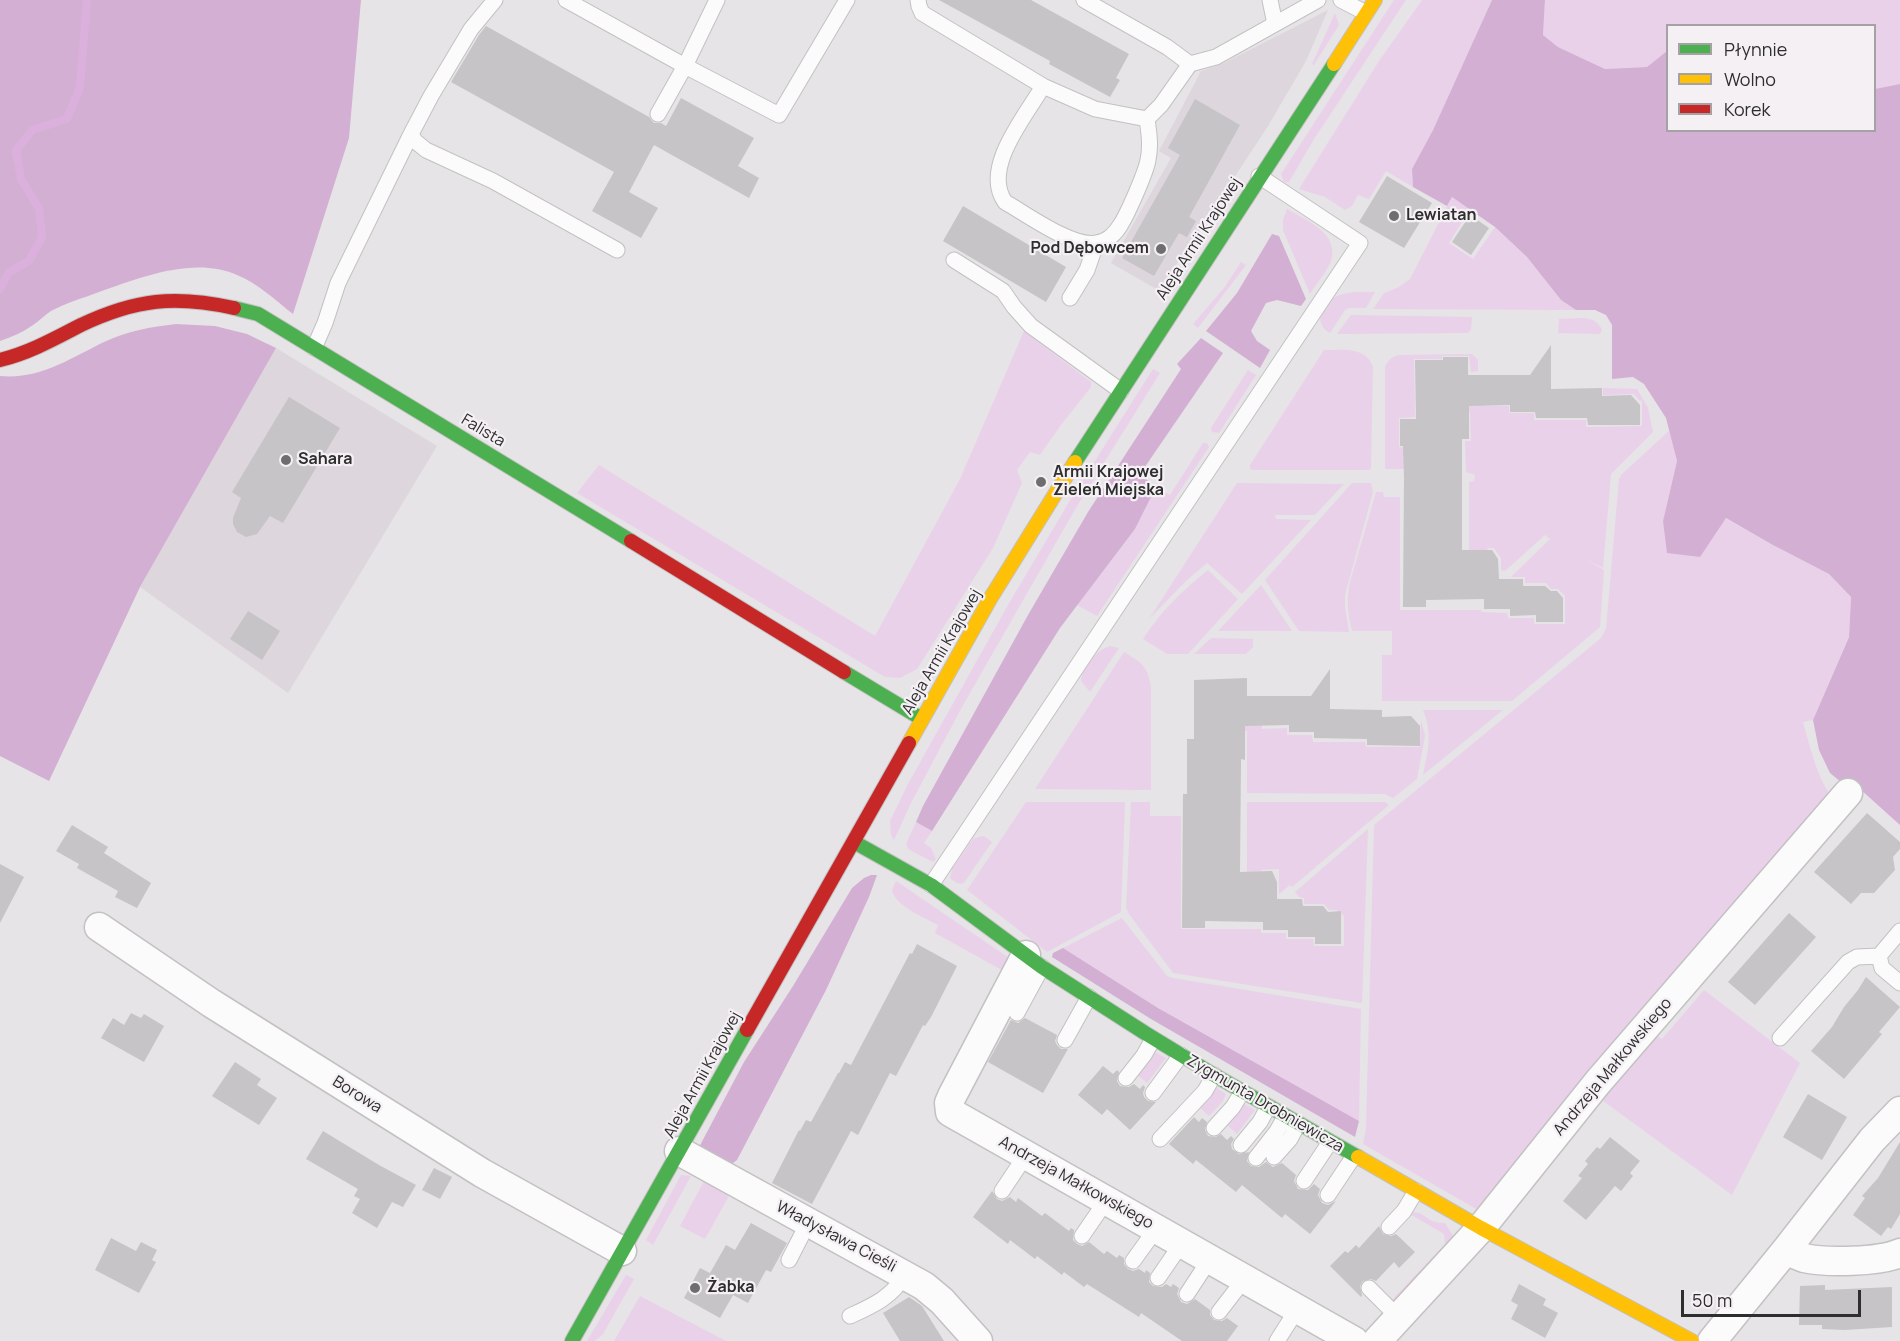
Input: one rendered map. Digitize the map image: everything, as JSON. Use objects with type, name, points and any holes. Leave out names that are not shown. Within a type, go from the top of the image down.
[{"type":"street","name":"Aleja Armii Krajowej","points":[[572,1341],[990,599],[1049,502],[1375,0]]},
{"type":"street","name":"Falista","points":[[0,360],[30,352],[93,319],[118,308],[142,302],[173,298],[231,306],[258,314],[922,719]]},
{"type":"street","name":"Andrzeja Małkowskiego","points":[[1377,1341],[1481,1228],[1598,1082],[1848,793]]},
{"type":"street","name":"Zygmunta Drobniewicza","points":[[854,842],[931,885],[1034,961],[1089,998],[1242,1092],[1481,1228],[1692,1341]]},
{"type":"street","name":"Borowa","points":[[99,927],[211,1003],[482,1173],[622,1251]]},
{"type":"street","name":"Andrzeja Małkowskiego","points":[[1034,961],[952,1096],[950,1112],[1298,1308],[1339,1337]]},
{"type":"street","points":[[1712,1341],[1872,1140],[1900,1111]]},
{"type":"street","name":"Władysława Cieśli","points":[[679,1151],[924,1286],[942,1301],[978,1341]]},
{"type":"street","points":[[1786,1250],[1802,1258],[1822,1260],[1875,1259],[1900,1253]]},
{"type":"lane","points":[[314,348],[338,283],[411,134],[471,29],[495,0]]},
{"type":"lane","points":[[567,0],[779,115],[847,0]]},
{"type":"lane","points":[[658,114],[685,66],[717,0]]},
{"type":"lane","points":[[918,0],[922,13],[1043,86],[1095,109],[1146,119]]},
{"type":"lane","points":[[1084,0],[1167,47],[1190,64]]},
{"type":"lane","points":[[1270,0],[1275,24]]},
{"type":"lane","points":[[1146,119],[1161,105],[1190,64],[1216,57],[1318,0]]},
{"type":"lane","points":[[1341,0],[1366,13]]},
{"type":"lane","points":[[1043,86],[1005,149],[997,180],[999,193],[1005,202],[1070,239],[1082,243],[1096,244],[1108,239],[1121,225],[1148,162],[1150,138],[1146,119]]},
{"type":"lane","points":[[411,134],[415,141],[426,150],[493,181],[617,250]]},
{"type":"lane","points":[[931,885],[1360,243],[1259,176]]},
{"type":"lane","points":[[1070,298],[1087,270],[1096,244]]},
{"type":"lane","points":[[954,260],[1003,291],[1031,326],[1121,391]]},
{"type":"lane","points":[[1780,1038],[1848,962],[1857,957],[1879,956],[1900,931]]},
{"type":"lane","points":[[1879,956],[1882,968],[1900,983]]},
{"type":"lane","points":[[1017,1013],[1034,961]]},
{"type":"lane","points":[[1065,1040],[1089,998]]},
{"type":"lane","points":[[1126,1078],[1154,1039]]},
{"type":"lane","points":[[1153,1093],[1181,1055]]},
{"type":"lane","points":[[1160,1139],[1205,1091],[1214,1075]]},
{"type":"lane","points":[[1214,1128],[1233,1107],[1242,1092]]},
{"type":"lane","points":[[1241,1145],[1260,1122],[1268,1107]]},
{"type":"lane","points":[[1274,1157],[1290,1139],[1292,1121]]},
{"type":"lane","points":[[1256,1158],[1277,1131],[1292,1121]]},
{"type":"lane","points":[[1304,1181],[1330,1142]]},
{"type":"lane","points":[[1002,1191],[1026,1155]]},
{"type":"lane","points":[[1328,1195],[1354,1156]]},
{"type":"lane","points":[[1389,1227],[1404,1211],[1416,1191]]},
{"type":"lane","points":[[1082,1236],[1106,1201]]},
{"type":"lane","points":[[789,1260],[809,1221]]},
{"type":"lane","points":[[1133,1261],[1156,1229]]},
{"type":"lane","points":[[1158,1278],[1182,1243]]},
{"type":"lane","points":[[1187,1294],[1210,1259]]},
{"type":"lane","points":[[850,1316],[880,1302],[900,1283],[905,1274]]},
{"type":"lane","points":[[1219,1312],[1243,1278]]},
{"type":"lane","points":[[1369,1288],[1399,1318]]},
{"type":"lane","points":[[1277,1341],[1298,1308]]},
{"type":"shaded area","points":[[0,0],[361,0],[349,138],[293,314],[245,278],[220,270],[185,268],[149,275],[69,303],[51,311],[25,330],[0,341]]},
{"type":"shaded area","points":[[1394,0],[1406,0],[1314,139],[1289,182],[1284,182],[1281,174]]},
{"type":"shaded area","points":[[1422,0],[1492,0],[1433,130],[1412,169],[1413,187],[1386,171],[1369,199],[1358,195],[1352,206],[1345,210],[1325,197],[1299,189],[1379,61]]},
{"type":"shaded area","points":[[1492,0],[1545,0],[1543,35],[1558,47],[1605,69],[1647,67],[1666,52],[1666,132],[1876,132],[1876,89],[1900,84],[1900,825],[1860,789],[1841,782],[1830,773],[1819,750],[1813,720],[1849,637],[1851,597],[1829,574],[1726,518],[1700,557],[1667,553],[1663,521],[1677,461],[1666,418],[1644,384],[1633,377],[1612,379],[1612,325],[1606,315],[1595,310],[1576,310],[1561,300],[1527,257],[1495,227],[1452,197],[1447,206],[1413,187],[1412,169],[1433,130]]},
{"type":"shaded area","points":[[1545,0],[1900,0],[1900,84],[1876,89],[1876,24],[1666,24],[1666,52],[1647,67],[1605,69],[1558,47],[1543,35]]},
{"type":"shaded area","points":[[1328,10],[1306,61],[1268,126],[1158,290],[1111,263],[1171,158],[1159,151],[1201,71],[1222,64]]},
{"type":"shaded area","points":[[1335,13],[1339,25],[1314,65],[1312,64]]},
{"type":"shaded area","points":[[1452,197],[1470,209],[1449,243],[1473,259],[1495,227],[1527,257],[1561,300],[1576,310],[1373,309],[1384,293],[1399,287],[1410,279]]},
{"type":"shaded area","points":[[1287,209],[1318,227],[1329,240],[1332,248],[1329,266],[1310,294],[1283,230],[1283,220]]},
{"type":"shaded area","points":[[1272,234],[1279,236],[1306,299],[1301,306],[1277,300],[1266,303],[1251,331],[1257,341],[1270,350],[1260,368],[1206,331],[1237,293]]},
{"type":"shaded area","points":[[1241,262],[1246,265],[1198,328],[1193,324],[1224,288]]},
{"type":"shaded area","points":[[1355,292],[1375,292],[1366,308],[1345,310],[1330,333],[1320,320],[1326,305],[1335,297]]},
{"type":"shaded area","points":[[1351,315],[1472,317],[1471,330],[1467,333],[1337,334]]},
{"type":"shaded area","points":[[1559,319],[1590,319],[1595,321],[1602,330],[1600,334],[1558,333]]},
{"type":"shaded area","points":[[176,324],[215,326],[247,334],[276,348],[140,587],[49,781],[0,756],[0,376],[28,375],[67,361],[121,335]]},
{"type":"shaded area","points":[[1024,331],[1091,382],[1091,387],[1040,455],[1030,452],[1017,470],[1022,483],[993,548],[917,669],[900,678],[885,677],[577,493],[599,465],[875,636],[960,479]]},
{"type":"shaded area","points":[[1201,338],[1223,353],[1140,474],[1156,487],[1135,529],[1060,628],[932,831],[916,822],[1028,615],[1088,512],[1181,369],[1177,364]]},
{"type":"shaded area","points":[[276,348],[437,446],[288,693],[140,587]]},
{"type":"shaded area","points":[[1324,350],[1359,352],[1370,360],[1373,367],[1370,470],[1252,470],[1250,465]]},
{"type":"shaded area","points":[[1472,354],[1478,360],[1478,371],[1471,372],[1469,356],[1414,359],[1415,417],[1399,418],[1399,447],[1406,448],[1406,469],[1385,469],[1385,366],[1388,362],[1399,355]]},
{"type":"shaded area","points":[[1153,369],[1160,373],[1077,506],[962,707],[894,840],[891,835],[890,821],[908,784],[1008,605],[1069,502]]},
{"type":"shaded area","points":[[1248,370],[1256,375],[1219,433],[1212,432],[1211,428]]},
{"type":"shaded area","points":[[1603,388],[1637,389],[1648,408],[1653,432],[1611,474],[1603,568],[1585,559],[1604,570],[1600,627],[1512,701],[1382,701],[1382,655],[1392,655],[1392,631],[1352,631],[1348,601],[1350,582],[1376,492],[1383,492],[1384,497],[1400,497],[1400,610],[1481,610],[1482,612],[1507,613],[1508,618],[1534,618],[1534,624],[1565,624],[1565,596],[1558,589],[1551,589],[1546,583],[1525,583],[1525,577],[1511,577],[1550,539],[1545,535],[1505,571],[1501,570],[1501,558],[1494,548],[1488,548],[1483,558],[1469,557],[1469,482],[1474,481],[1475,475],[1466,472],[1465,441],[1471,441],[1470,411],[1464,411],[1464,398],[1483,398],[1484,406],[1509,406],[1509,413],[1534,413],[1534,420],[1586,420],[1586,427],[1642,426],[1642,401],[1634,394],[1603,395]]},
{"type":"shaded area","points":[[1670,430],[1677,461],[1663,521],[1714,534],[1725,518],[1829,574],[1851,597],[1849,636],[1813,720],[1803,722],[1818,772],[1833,798],[1478,1210],[1363,1144],[1366,1128],[1374,825],[1601,638],[1606,629],[1619,479]]},
{"type":"shaded area","points":[[1203,443],[1207,443],[1209,447],[1097,616],[1077,605],[1135,529],[1156,487],[1170,495]]},
{"type":"shaded area","points":[[1237,483],[1344,484],[1315,515],[1275,515],[1276,519],[1311,520],[1242,594],[1207,563],[1149,619]]},
{"type":"shaded area","points":[[1352,483],[1371,483],[1373,492],[1345,595],[1349,632],[1299,631],[1265,580]]},
{"type":"shaded area","points":[[1208,570],[1238,599],[1188,654],[1167,654],[1143,639],[1172,602]]},
{"type":"shaded area","points":[[1261,585],[1292,631],[1218,631]]},
{"type":"shaded area","points":[[1211,638],[1253,639],[1253,647],[1246,654],[1194,654]]},
{"type":"shaded area","points":[[1110,646],[1119,648],[1090,692],[1081,681],[1084,669],[1095,655]]},
{"type":"shaded area","points":[[1124,652],[1143,666],[1150,681],[1151,790],[1035,789]]},
{"type":"shaded area","points":[[1423,710],[1503,710],[1423,775],[1429,735]]},
{"type":"shaded area","points":[[1241,719],[1261,719],[1262,729],[1287,728],[1287,735],[1312,735],[1313,742],[1365,742],[1366,747],[1420,747],[1421,720],[1425,736],[1417,779],[1393,798],[1385,794],[1247,793],[1247,731],[1240,731]]},
{"type":"shaded area","points":[[1026,802],[1125,802],[1121,912],[1047,952],[967,890]]},
{"type":"shaded area","points":[[1131,802],[1150,802],[1150,816],[1181,816],[1181,929],[1261,929],[1261,933],[1286,933],[1286,939],[1313,939],[1314,946],[1344,946],[1344,916],[1337,910],[1329,910],[1324,904],[1304,904],[1304,898],[1299,897],[1295,892],[1368,829],[1362,1003],[1173,973],[1126,908]]},
{"type":"shaded area","points":[[1247,802],[1385,802],[1389,805],[1292,887],[1290,885],[1279,894],[1279,869],[1261,870],[1261,890],[1247,876]]},
{"type":"shaded area","points":[[916,822],[932,831],[924,843],[931,848],[936,859],[933,862],[908,849],[906,844]]},
{"type":"shaded area","points":[[984,836],[992,842],[964,883],[955,882],[950,878],[952,869],[973,839]]},
{"type":"shaded area","points":[[871,875],[877,875],[869,897],[826,990],[737,1160],[729,1166],[697,1151],[744,1062],[852,888]]},
{"type":"shaded area","points":[[896,881],[1015,962],[1009,974],[935,933],[938,925],[911,911],[894,896],[892,890]]},
{"type":"shaded area","points":[[1122,918],[1167,976],[1361,1009],[1359,1121],[1158,1008],[1063,948]]},
{"type":"shaded area","points":[[1063,948],[1158,1008],[1359,1121],[1355,1137],[1151,1019],[1052,957],[1053,953]]},
{"type":"shaded area","points":[[1704,990],[1800,1063],[1732,1195],[1595,1095],[1650,1031],[1662,1039]]},
{"type":"shaded area","points":[[1153,1051],[1166,1058],[1147,1083],[1136,1074]]},
{"type":"shaded area","points":[[1214,1086],[1226,1094],[1223,1101],[1209,1116],[1198,1106]]},
{"type":"shaded area","points":[[1244,1104],[1255,1110],[1237,1134],[1227,1125]]},
{"type":"shaded area","points":[[681,1175],[691,1176],[653,1245],[646,1240]]},
{"type":"shaded area","points":[[706,1180],[730,1194],[705,1239],[680,1226]]},
{"type":"shaded area","points":[[1414,1212],[1434,1222],[1445,1223],[1454,1237],[1397,1302],[1391,1301],[1445,1244],[1444,1234],[1410,1214]]},
{"type":"shaded area","points":[[626,1275],[634,1279],[603,1334],[595,1341],[587,1341]]},
{"type":"shaded area","points":[[640,1296],[726,1341],[614,1341]]},
{"type":"building","points":[[939,0],[1031,0],[1129,54],[1116,78],[1120,80],[1110,97]]},
{"type":"building","points":[[486,26],[649,117],[654,123],[666,126],[681,98],[754,138],[738,166],[759,178],[749,198],[654,145],[629,192],[658,208],[641,238],[592,211],[614,172],[451,82]]},
{"type":"building","points":[[1195,99],[1240,125],[1189,217],[1196,221],[1187,237],[1179,233],[1154,276],[1122,258],[1180,155],[1168,148]]},
{"type":"building","points":[[1387,176],[1432,203],[1404,248],[1359,222]]},
{"type":"building","points":[[963,206],[1066,267],[1046,302],[943,241]]},
{"type":"building","points":[[1470,215],[1489,228],[1471,255],[1452,242]]},
{"type":"building","points":[[1551,345],[1551,389],[1602,388],[1602,396],[1631,395],[1640,405],[1640,425],[1588,425],[1587,418],[1536,418],[1535,412],[1510,412],[1510,405],[1469,406],[1469,439],[1462,439],[1462,550],[1492,550],[1498,559],[1499,579],[1523,579],[1523,586],[1545,586],[1551,591],[1557,591],[1563,598],[1563,622],[1536,622],[1536,615],[1510,616],[1510,609],[1484,609],[1484,599],[1426,600],[1426,607],[1403,607],[1404,478],[1403,446],[1400,446],[1400,419],[1416,419],[1415,360],[1468,357],[1468,375],[1530,375]]},
{"type":"building","name":"Sahara","points":[[289,397],[340,428],[283,523],[270,516],[257,534],[246,537],[237,532],[233,524],[241,498],[232,492]]},
{"type":"building","points":[[248,611],[280,631],[262,660],[230,639]]},
{"type":"building","points":[[1330,669],[1330,709],[1382,710],[1382,717],[1411,716],[1420,726],[1420,746],[1367,745],[1367,739],[1314,738],[1314,732],[1289,732],[1289,725],[1245,726],[1245,760],[1241,759],[1240,872],[1272,871],[1277,882],[1277,899],[1302,899],[1303,906],[1323,906],[1328,912],[1341,911],[1341,944],[1315,944],[1315,937],[1288,937],[1288,930],[1263,930],[1263,922],[1205,921],[1205,928],[1182,928],[1183,794],[1187,794],[1187,739],[1194,739],[1194,680],[1247,678],[1247,696],[1311,696]]},
{"type":"building","points":[[1867,813],[1900,842],[1900,849],[1893,857],[1895,870],[1874,893],[1861,893],[1851,904],[1814,872]]},
{"type":"building","points":[[72,825],[108,847],[104,853],[151,883],[137,908],[115,897],[118,891],[77,868],[79,864],[56,851]]},
{"type":"building","points":[[0,864],[24,877],[0,923]]},
{"type":"building","points":[[1789,913],[1816,937],[1755,1005],[1728,982]]},
{"type":"building","points":[[917,944],[957,966],[931,1017],[925,1026],[923,1025],[896,1076],[890,1073],[858,1135],[851,1131],[812,1204],[772,1183],[799,1130],[806,1120],[811,1122],[845,1062],[851,1065],[910,953],[912,954]]},
{"type":"building","points":[[1866,977],[1900,1007],[1879,1032],[1882,1034],[1844,1079],[1811,1051],[1832,1027]]},
{"type":"building","points":[[131,1013],[141,1018],[144,1014],[164,1026],[144,1062],[101,1038],[113,1018],[124,1025]]},
{"type":"building","points":[[1025,1018],[1057,1035],[1055,1041],[1057,1045],[1061,1049],[1068,1049],[1043,1093],[988,1062],[1011,1020],[1018,1023]]},
{"type":"building","points":[[235,1062],[261,1079],[257,1085],[277,1098],[259,1125],[212,1096]]},
{"type":"building","points":[[1103,1066],[1113,1074],[1117,1070],[1119,1072],[1117,1081],[1120,1086],[1129,1087],[1134,1084],[1140,1089],[1143,1085],[1145,1087],[1144,1097],[1148,1101],[1156,1102],[1130,1130],[1107,1109],[1102,1115],[1078,1095]]},
{"type":"building","points":[[1808,1094],[1847,1117],[1822,1160],[1783,1137]]},
{"type":"building","points":[[1194,1117],[1199,1122],[1202,1118],[1207,1122],[1205,1130],[1208,1136],[1216,1137],[1221,1134],[1227,1140],[1231,1136],[1234,1139],[1231,1144],[1232,1149],[1239,1154],[1249,1152],[1247,1161],[1251,1166],[1259,1167],[1266,1162],[1273,1167],[1282,1163],[1296,1175],[1294,1181],[1298,1189],[1308,1190],[1314,1184],[1320,1189],[1318,1195],[1322,1203],[1328,1205],[1336,1201],[1310,1234],[1285,1214],[1282,1218],[1242,1185],[1236,1192],[1196,1160],[1193,1164],[1169,1144]]},
{"type":"building","points":[[323,1131],[416,1185],[403,1207],[392,1202],[377,1228],[352,1213],[360,1199],[354,1196],[358,1189],[306,1159]]},
{"type":"building","points":[[1610,1137],[1640,1161],[1630,1173],[1633,1176],[1621,1191],[1615,1186],[1586,1220],[1563,1201],[1582,1178],[1578,1176],[1588,1164],[1585,1161]]},
{"type":"building","points":[[1900,1142],[1900,1214],[1891,1229],[1888,1227],[1881,1236],[1853,1215],[1865,1198],[1862,1196],[1878,1178]]},
{"type":"building","points":[[434,1168],[452,1177],[440,1199],[422,1190]]},
{"type":"building","points":[[992,1191],[997,1199],[1002,1201],[1010,1197],[1016,1202],[1018,1198],[1042,1216],[1045,1213],[1069,1231],[1071,1228],[1074,1230],[1073,1240],[1077,1244],[1082,1246],[1089,1242],[1104,1254],[1107,1251],[1117,1258],[1119,1255],[1124,1258],[1124,1264],[1128,1269],[1133,1271],[1139,1269],[1145,1273],[1146,1270],[1150,1273],[1149,1282],[1153,1286],[1162,1287],[1166,1284],[1171,1287],[1173,1284],[1179,1288],[1177,1294],[1181,1302],[1187,1304],[1195,1299],[1210,1310],[1210,1315],[1214,1320],[1222,1321],[1227,1318],[1238,1326],[1227,1341],[1182,1341],[1141,1313],[1139,1317],[1087,1284],[1084,1287],[1064,1272],[1062,1275],[1037,1256],[1035,1259],[1010,1240],[1008,1244],[973,1217]]},
{"type":"building","points":[[751,1223],[787,1243],[771,1272],[766,1270],[748,1303],[733,1295],[720,1318],[684,1298],[700,1268],[710,1273],[726,1245],[735,1250]]},
{"type":"building","points":[[1379,1226],[1383,1234],[1391,1236],[1396,1234],[1415,1252],[1399,1268],[1394,1262],[1376,1281],[1371,1279],[1363,1281],[1360,1286],[1361,1297],[1330,1266],[1345,1251],[1348,1253],[1356,1245],[1359,1248]]},
{"type":"building","points":[[111,1238],[136,1251],[141,1242],[157,1250],[152,1260],[156,1262],[139,1293],[95,1270]]},
{"type":"building","points":[[1519,1284],[1546,1299],[1543,1305],[1558,1313],[1545,1338],[1511,1319],[1518,1305],[1511,1301]]},
{"type":"building","points":[[1825,1285],[1825,1290],[1892,1287],[1892,1327],[1845,1330],[1822,1329],[1822,1325],[1799,1325],[1800,1286]]},
{"type":"building","points":[[909,1297],[922,1306],[944,1341],[900,1341],[883,1313]]},
{"type":"waterway","points":[[0,289],[9,272],[29,261],[42,237],[39,209],[21,179],[16,151],[32,130],[67,119],[80,87],[87,0]]},
{"type":"traffic: fast","points":[[1075,462],[1334,64]]},
{"type":"traffic: fast","points":[[234,308],[258,314],[631,541]]},
{"type":"traffic: fast","points":[[844,672],[922,719]]},
{"type":"traffic: fast","points":[[854,842],[931,885],[1042,967],[1145,1033],[1358,1157]]},
{"type":"traffic: fast","points":[[572,1341],[747,1030]]},
{"type":"traffic: slow","points":[[1334,64],[1375,0]]},
{"type":"traffic: slow","points":[[909,743],[990,599],[1075,462]]},
{"type":"traffic: slow","points":[[1358,1157],[1481,1228],[1692,1341]]},
{"type":"traffic: jam","points":[[0,360],[31,350],[101,316],[138,305],[174,301],[234,308]]},
{"type":"traffic: jam","points":[[631,541],[844,672]]},
{"type":"traffic: jam","points":[[747,1030],[909,743]]},
{"type":"place","name":"Lewiatan","points":[[1394,216]]},
{"type":"place","name":"Pod Dębowcem","points":[[1161,249]]},
{"type":"place","name":"Sahara","points":[[286,460]]},
{"type":"place","name":"Armii Krajowej Zieleń Miejska","points":[[1041,482]]},
{"type":"place","name":"Żabka","points":[[695,1288]]}]
